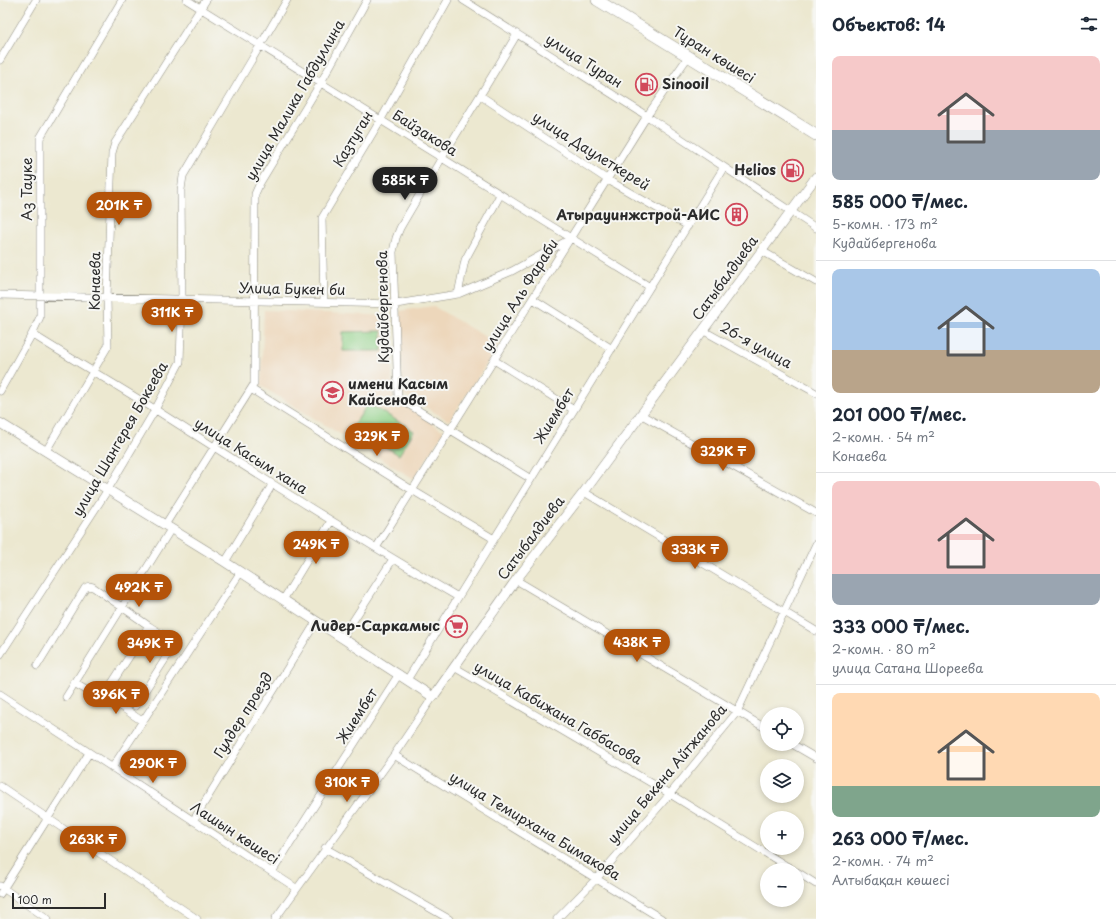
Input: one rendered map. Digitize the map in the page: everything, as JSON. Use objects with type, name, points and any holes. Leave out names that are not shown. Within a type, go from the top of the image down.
[{"type":"main road","name":"Тұран көшесі","points":[[597,0],[816,135]]},
{"type":"street","points":[[0,60],[36,0]]},
{"type":"street","name":"Аз Тауке","points":[[0,390],[40,317],[40,138],[122,0]]},
{"type":"street","name":"Байзакова","points":[[187,0],[200,10],[650,287]]},
{"type":"street","name":"Конаева","points":[[46,452],[108,346],[107,298],[112,153],[115,144],[206,0]]},
{"type":"street","name":"улица Шангерея Бокеева","points":[[0,655],[107,491],[155,410],[181,358],[181,190],[183,176],[261,47],[287,0]]},
{"type":"street","name":"улица Малика Габдуллина","points":[[66,697],[122,608],[214,448],[255,381],[255,194],[260,183],[320,84],[367,0]]},
{"type":"street","name":"Казтуган","points":[[324,302],[322,218],[380,121],[448,0]]},
{"type":"street","name":"улица Туран","points":[[463,0],[647,116],[816,228]]},
{"type":"street","name":"Кудайбергенова","points":[[450,430],[398,398],[396,304],[393,252],[396,238],[440,158],[481,96],[517,34]]},
{"type":"street","name":"улица Аль Фараби","points":[[376,548],[647,116],[688,57]]},
{"type":"street","name":"улица Даулеткерей","points":[[481,96],[608,180],[688,226]]},
{"type":"street","name":"Жиембет","points":[[408,680],[724,167]]},
{"type":"street","name":"Сатыбалдиева","points":[[275,919],[325,848],[394,755],[433,696],[516,580],[584,492],[640,414],[704,331],[816,177]]},
{"type":"street","points":[[458,294],[465,260],[500,195]]},
{"type":"street","name":"Улица Букен би","points":[[0,295],[396,304],[458,294],[512,271],[570,239]]},
{"type":"street","points":[[762,250],[816,282]]},
{"type":"street","points":[[532,299],[612,349]]},
{"type":"street","name":"26-я улица","points":[[704,331],[816,393]]},
{"type":"street","name":"улица Касым хана","points":[[32,334],[272,485],[458,597]]},
{"type":"street","points":[[494,360],[574,410]]},
{"type":"street","points":[[251,389],[412,490],[494,539]]},
{"type":"street","points":[[640,414],[816,513]]},
{"type":"street","points":[[0,423],[107,491],[225,562],[433,696]]},
{"type":"street","points":[[450,430],[531,479]]},
{"type":"street","points":[[225,562],[272,485]]},
{"type":"street","points":[[584,492],[816,631]]},
{"type":"street","points":[[284,600],[331,521]]},
{"type":"street","name":"улица Бекена Айтжанова","points":[[557,919],[597,878],[670,794],[737,712],[816,544]]},
{"type":"street","points":[[342,638],[393,559]]},
{"type":"street","points":[[112,768],[240,573]]},
{"type":"street","points":[[516,580],[760,725]]},
{"type":"street","points":[[37,666],[84,588],[89,586],[93,587],[171,640],[173,647],[135,706]]},
{"type":"street","name":"Гулдер проезд","points":[[193,822],[316,622]]},
{"type":"street","points":[[74,683],[100,698],[106,695],[149,626]]},
{"type":"street","name":"улица Кабижана Габбасова","points":[[454,667],[670,794],[782,863]]},
{"type":"street","name":"Жиембет","points":[[272,872],[399,674]]},
{"type":"street","name":"Лашын көшесі","points":[[0,694],[193,822],[296,888]]},
{"type":"street","points":[[106,695],[108,698],[142,722]]},
{"type":"street","points":[[804,751],[816,758]]},
{"type":"street","points":[[48,919],[1,890],[89,753]]},
{"type":"street","name":"улица Темирхана Бимакова","points":[[394,755],[662,919]]},
{"type":"street","points":[[0,786],[197,919]]},
{"type":"street","points":[[325,848],[449,919]]},
{"type":"street","points":[[804,876],[816,884]]},
{"type":"shaded area","points":[[433,306],[499,345],[449,421],[403,394],[400,311]]},
{"type":"shaded area","name":"имени Касым Кайсенова","points":[[264,310],[390,316],[393,398],[444,431],[414,479],[261,386]]},
{"type":"green space","points":[[382,331],[382,351],[343,351],[343,332]]},
{"type":"green space","points":[[368,403],[414,431],[399,455],[353,427]]},
{"type":"place","name":"Sinooil","points":[[646,84]]},
{"type":"place","name":"Helios","points":[[792,170]]},
{"type":"place","name":"Атырауинжстрой-АИС","points":[[736,215]]},
{"type":"place","name":"имени Касым Кайсенова","points":[[332,392]]},
{"type":"place","name":"Лидер-Саркамыс","points":[[456,626]]}]
